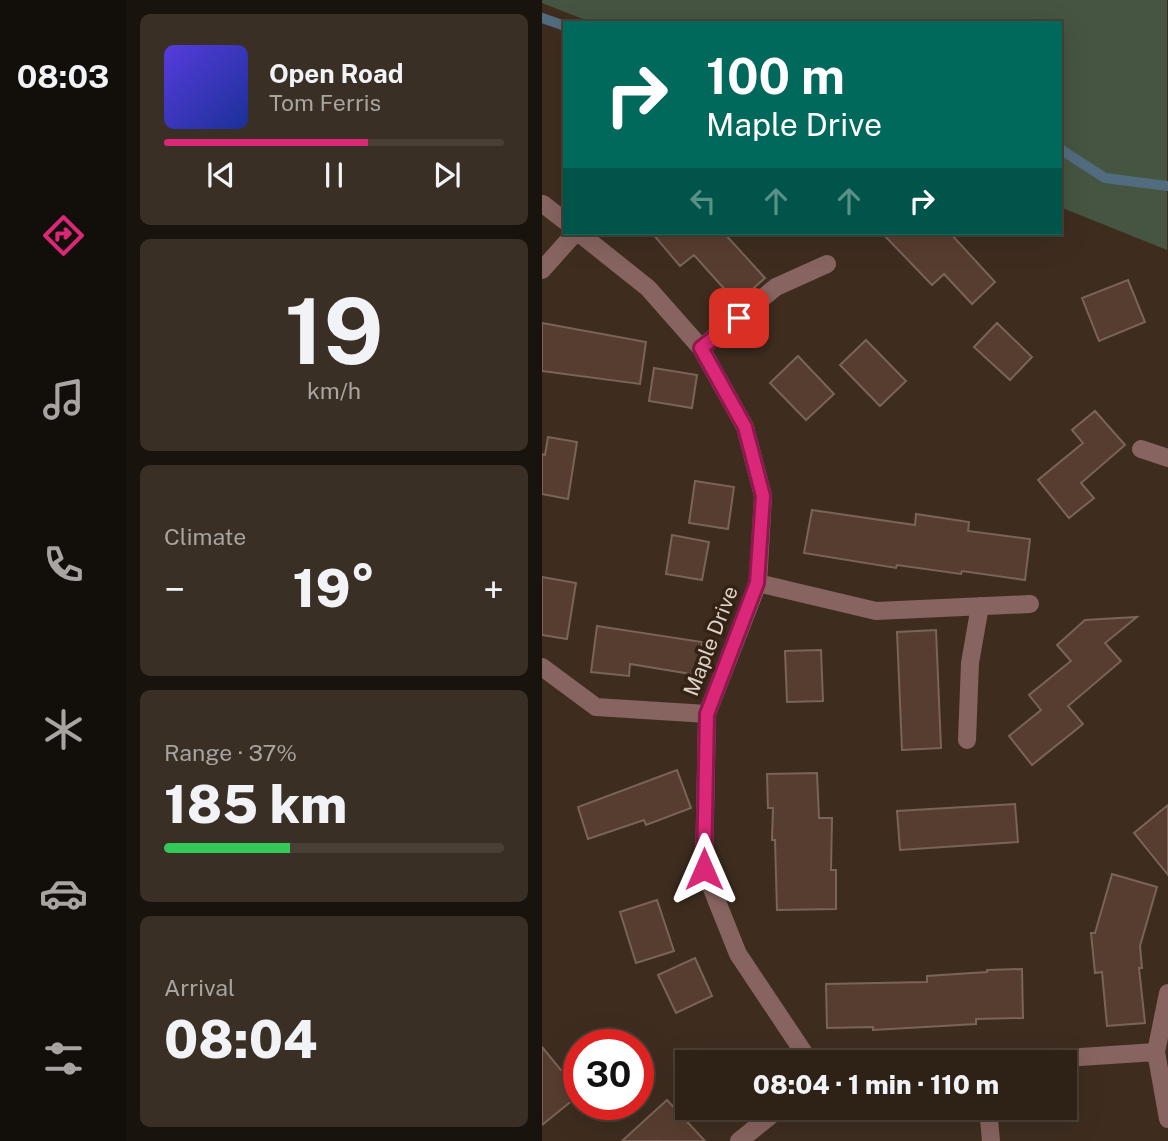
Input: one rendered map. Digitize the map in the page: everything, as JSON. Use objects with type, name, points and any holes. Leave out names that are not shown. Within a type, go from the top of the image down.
[{"type":"street","points":[[543,204],[563,220]]},
{"type":"street","points":[[542,270],[575,235]]},
{"type":"street","name":"Maple Drive","points":[[580,235],[648,288],[701,348],[745,427],[763,496],[757,583],[707,714],[704,869],[737,954],[802,1050]]},
{"type":"street","points":[[701,348],[776,287],[827,264]]},
{"type":"street","points":[[1141,449],[1167,458]]},
{"type":"street","points":[[757,583],[876,611],[1030,604]]},
{"type":"street","points":[[967,740],[970,663],[980,606]]},
{"type":"street","points":[[542,667],[596,707],[707,714]]},
{"type":"street","points":[[1167,993],[1156,1052],[1167,1119]]},
{"type":"street","points":[[1077,1057],[1156,1052]]},
{"type":"street","points":[[739,1141],[765,1120]]},
{"type":"street","points":[[989,1120],[991,1141]]},
{"type":"green space","points":[[542,0],[1167,0],[1167,250],[1062,208],[1062,21],[588,21],[542,3]]},
{"type":"building","points":[[654,235],[726,235],[765,278],[737,303],[694,255],[680,266]]},
{"type":"building","points":[[884,235],[952,235],[995,282],[972,304],[944,274],[932,285]]},
{"type":"building","points":[[1128,280],[1145,322],[1099,341],[1082,298]]},
{"type":"building","points":[[542,323],[646,342],[640,384],[542,371]]},
{"type":"building","points":[[997,323],[1032,357],[1010,380],[974,347]]},
{"type":"building","points":[[866,340],[906,381],[880,406],[840,365]]},
{"type":"building","points":[[798,356],[834,394],[806,420],[770,383]]},
{"type":"building","points":[[654,368],[697,375],[692,408],[649,401]]},
{"type":"building","points":[[1095,411],[1125,445],[1081,483],[1094,498],[1069,518],[1038,480],[1083,443],[1072,430]]},
{"type":"building","points":[[548,437],[577,442],[568,499],[542,494],[542,454],[545,455]]},
{"type":"building","points":[[695,481],[734,487],[728,529],[689,523]]},
{"type":"building","points":[[812,510],[915,525],[916,514],[969,522],[968,531],[1030,539],[1025,580],[962,571],[961,574],[897,565],[896,568],[804,553]]},
{"type":"building","points":[[672,535],[709,542],[702,580],[666,574]]},
{"type":"building","points":[[542,577],[576,583],[567,639],[542,635]]},
{"type":"building","points":[[1137,617],[1105,643],[1121,661],[1068,706],[1083,724],[1032,765],[1009,736],[1041,710],[1029,695],[1071,661],[1057,645],[1085,620]]},
{"type":"building","points":[[597,626],[702,642],[697,675],[630,664],[629,676],[591,672]]},
{"type":"building","points":[[936,630],[941,748],[902,750],[897,632]]},
{"type":"building","points":[[821,650],[823,701],[787,702],[785,651]]},
{"type":"building","points":[[677,770],[691,808],[646,825],[644,820],[588,839],[578,807]]},
{"type":"building","points":[[817,773],[819,818],[832,818],[831,870],[836,870],[836,909],[777,910],[775,840],[772,840],[773,808],[768,808],[767,774]]},
{"type":"building","points":[[1015,804],[1018,842],[900,850],[897,811]]},
{"type":"building","points":[[1168,805],[1168,875],[1134,833]]},
{"type":"building","points":[[1112,874],[1157,887],[1140,946],[1142,968],[1139,968],[1145,1023],[1107,1026],[1102,972],[1095,973],[1091,933],[1095,933]]},
{"type":"building","points":[[657,900],[674,951],[636,963],[620,912]]},
{"type":"building","points":[[695,958],[712,996],[676,1013],[658,975]]},
{"type":"building","points":[[1022,969],[1023,1018],[976,1019],[976,1024],[873,1030],[873,1027],[827,1028],[826,984],[927,982],[927,976]]},
{"type":"building","points":[[542,1047],[563,1073],[563,1108],[542,1125]]},
{"type":"building","points":[[667,1100],[675,1109],[675,1120],[686,1120],[705,1141],[622,1141],[645,1120],[654,1120],[654,1112]]},
{"type":"waterway","points":[[542,18],[563,25]]},
{"type":"waterway","points":[[1062,150],[1105,178],[1168,186]]},
{"type":"route","points":[[704,869],[707,714],[757,583],[763,496],[745,427],[701,348],[739,318]]}]
